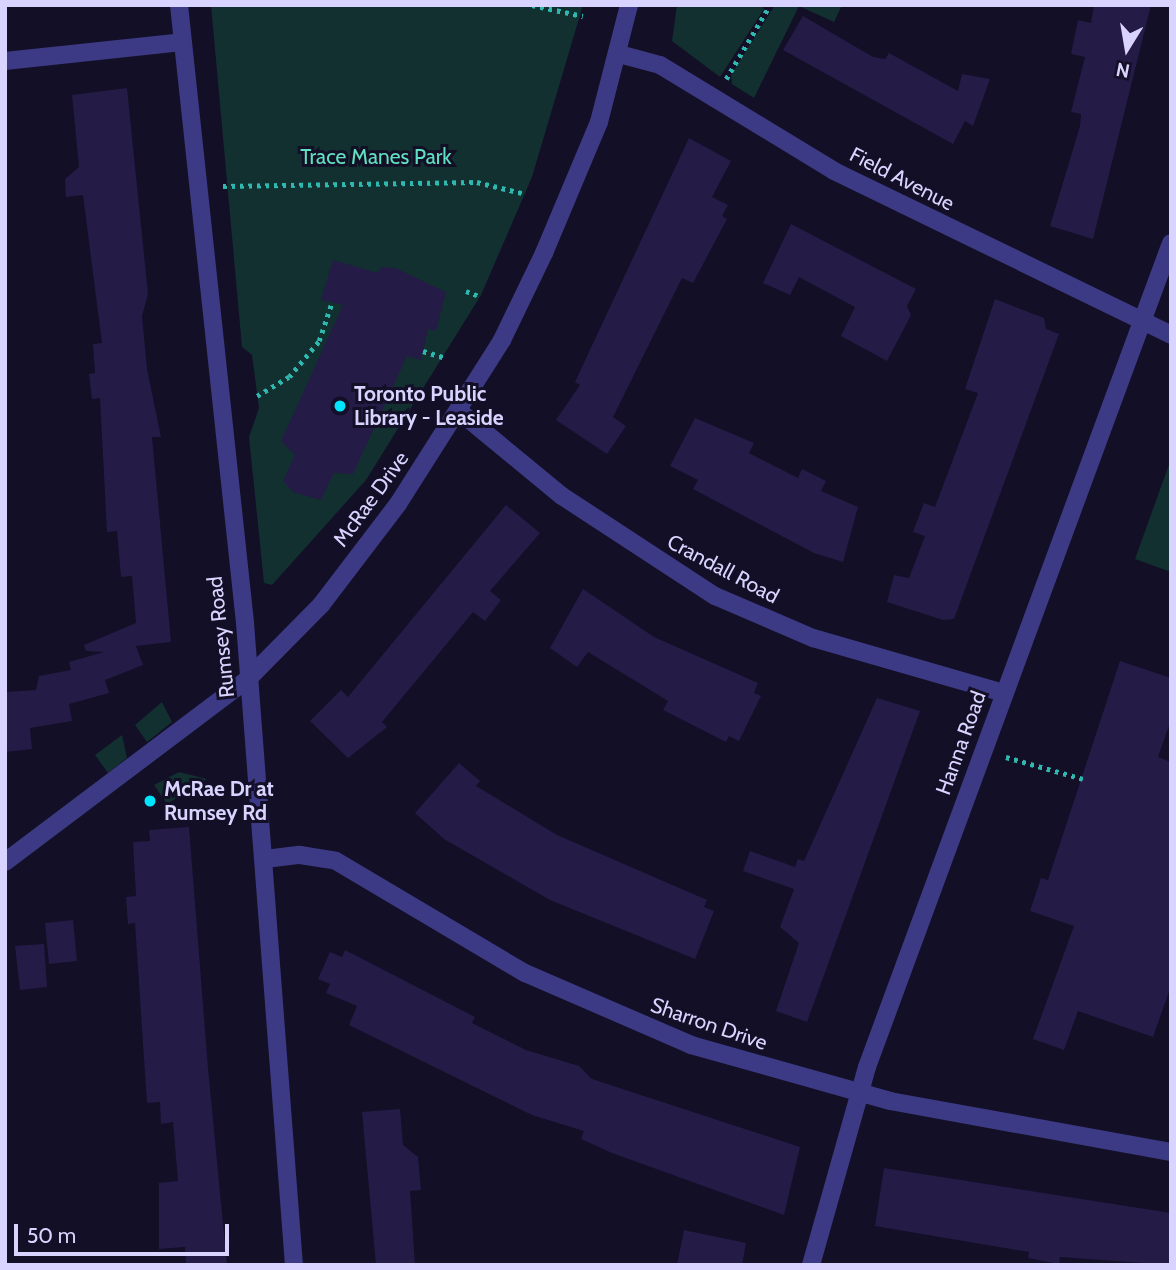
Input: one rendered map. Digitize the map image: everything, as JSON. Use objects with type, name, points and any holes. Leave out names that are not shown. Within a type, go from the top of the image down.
[{"type":"street","name":"Rumsey Road","points":[[179,5],[249,678],[265,859],[294,1265]]},
{"type":"street","name":"McRae Drive","points":[[5,862],[249,678],[321,605],[460,412],[502,340],[572,193],[619,54],[629,5]]},
{"type":"street","points":[[5,61],[182,42]]},
{"type":"street","name":"Field Avenue","points":[[619,54],[660,65],[834,171],[1143,324],[1171,335]]},
{"type":"street","name":"Hanna Road","points":[[811,1265],[859,1094],[1003,692],[1143,324],[1171,243]]},
{"type":"street","name":"Crandall Road","points":[[460,412],[562,496],[715,596],[813,638],[1003,692]]},
{"type":"street","name":"Sharron Drive","points":[[265,859],[300,855],[336,861],[467,942],[584,1003],[691,1045],[859,1094],[1171,1152]]},
{"type":"path","points":[[206,5],[223,5]]},
{"type":"path","points":[[450,5],[532,5],[583,16]]},
{"type":"path","points":[[724,83],[770,5]]},
{"type":"path","points":[[223,186],[477,182],[526,194]]},
{"type":"path","points":[[466,291],[479,296]]},
{"type":"path","points":[[257,397],[289,377],[312,350],[332,302]]},
{"type":"path","points":[[423,351],[446,358]]},
{"type":"path","points":[[1006,757],[1083,779]]},
{"type":"green space","name":"Trace Manes Park","points":[[211,5],[583,5],[532,177],[481,295],[366,480],[272,585],[264,583],[249,437],[259,408],[252,355],[242,347]]},
{"type":"green space","points":[[677,5],[762,5],[764,9],[720,77],[672,41]]},
{"type":"green space","points":[[775,5],[842,5],[834,22],[799,6],[754,98],[732,84],[731,75]]},
{"type":"green space","points":[[1171,459],[1171,572],[1135,559]]},
{"type":"green space","points":[[162,702],[172,722],[147,742],[135,725]]},
{"type":"green space","points":[[122,735],[127,758],[108,773],[95,755]]},
{"type":"green space","points":[[179,772],[207,779],[167,804],[154,785]]},
{"type":"building","points":[[1094,5],[1151,5],[1093,239],[1050,226],[1080,126],[1081,114],[1071,112],[1085,57],[1071,54],[1078,20],[1091,23]]},
{"type":"building","points":[[803,16],[873,57],[885,59],[889,53],[958,91],[962,74],[990,79],[973,126],[965,121],[953,144],[783,50]]},
{"type":"building","points":[[127,88],[148,294],[142,316],[147,369],[161,437],[152,437],[171,642],[136,646],[143,665],[105,680],[109,693],[69,704],[72,721],[30,728],[32,749],[5,752],[5,692],[36,690],[39,676],[71,670],[69,662],[104,652],[86,651],[84,645],[136,623],[132,576],[121,577],[117,531],[107,532],[100,398],[92,399],[89,374],[95,373],[93,344],[102,343],[83,195],[66,197],[65,179],[79,167],[72,95]]},
{"type":"building","points":[[689,138],[731,161],[712,197],[728,205],[722,216],[727,219],[693,283],[682,278],[613,417],[626,426],[607,454],[556,420],[580,385],[575,382]]},
{"type":"building","points":[[791,224],[916,289],[907,306],[911,315],[887,361],[841,336],[855,307],[799,277],[790,295],[763,283]]},
{"type":"building","name":"Toronto Public Library - Leaside","points":[[333,260],[378,273],[381,267],[395,268],[446,292],[436,331],[428,329],[421,360],[407,356],[353,474],[334,473],[321,500],[293,492],[283,481],[295,455],[281,441],[343,305],[321,300]]},
{"type":"building","points":[[995,299],[1044,318],[1046,329],[1059,334],[954,619],[943,620],[887,602],[894,575],[909,578],[925,536],[913,532],[924,503],[935,507],[978,393],[965,389]]},
{"type":"building","points":[[695,418],[754,443],[749,453],[798,478],[802,469],[826,481],[821,491],[858,507],[843,562],[814,553],[693,489],[698,480],[670,466]]},
{"type":"building","points":[[506,505],[540,533],[490,591],[501,600],[485,621],[473,612],[382,722],[387,727],[348,758],[310,721],[341,690],[348,697]]},
{"type":"building","points":[[583,589],[654,637],[758,683],[754,693],[761,696],[739,741],[729,736],[726,742],[663,710],[668,701],[588,652],[577,667],[550,648]]},
{"type":"building","points":[[1120,661],[1171,678],[1171,720],[1158,757],[1171,762],[1171,986],[1153,1037],[1078,1011],[1064,1050],[1033,1039],[1074,926],[1030,911],[1041,878],[1048,880]]},
{"type":"building","points":[[877,698],[920,711],[807,1022],[776,1011],[799,943],[780,927],[794,889],[743,871],[750,851],[795,867],[798,859],[804,861]]},
{"type":"building","points":[[459,763],[480,781],[476,786],[557,835],[707,900],[704,907],[714,911],[695,959],[550,900],[444,839],[415,813]]},
{"type":"building","points":[[189,827],[227,1265],[186,1265],[185,1247],[159,1249],[159,1183],[178,1181],[173,1122],[161,1124],[160,1102],[147,1103],[135,923],[128,924],[126,897],[136,896],[133,842],[150,841],[149,830]]},
{"type":"building","points":[[73,920],[77,961],[49,964],[45,923]]},
{"type":"building","points":[[44,944],[47,987],[20,990],[15,946]]},
{"type":"building","points":[[345,950],[475,1017],[472,1023],[526,1050],[579,1066],[592,1079],[800,1147],[784,1215],[612,1153],[581,1139],[584,1131],[532,1115],[349,1025],[357,1006],[326,993],[330,984],[318,979],[330,952],[342,957]]},
{"type":"building","points":[[400,1109],[403,1145],[418,1157],[421,1190],[410,1191],[415,1265],[376,1265],[362,1112]]},
{"type":"building","points":[[884,1168],[1171,1213],[1171,1265],[1060,1257],[1059,1264],[1028,1258],[1029,1252],[875,1226]]},
{"type":"building","points":[[684,1230],[746,1243],[742,1265],[677,1265]]},
{"type":"place","name":"Toronto Public Library - Leaside","points":[[340,406]]},
{"type":"place","name":"McRae Dr at Rumsey Rd","points":[[150,801]]}]
